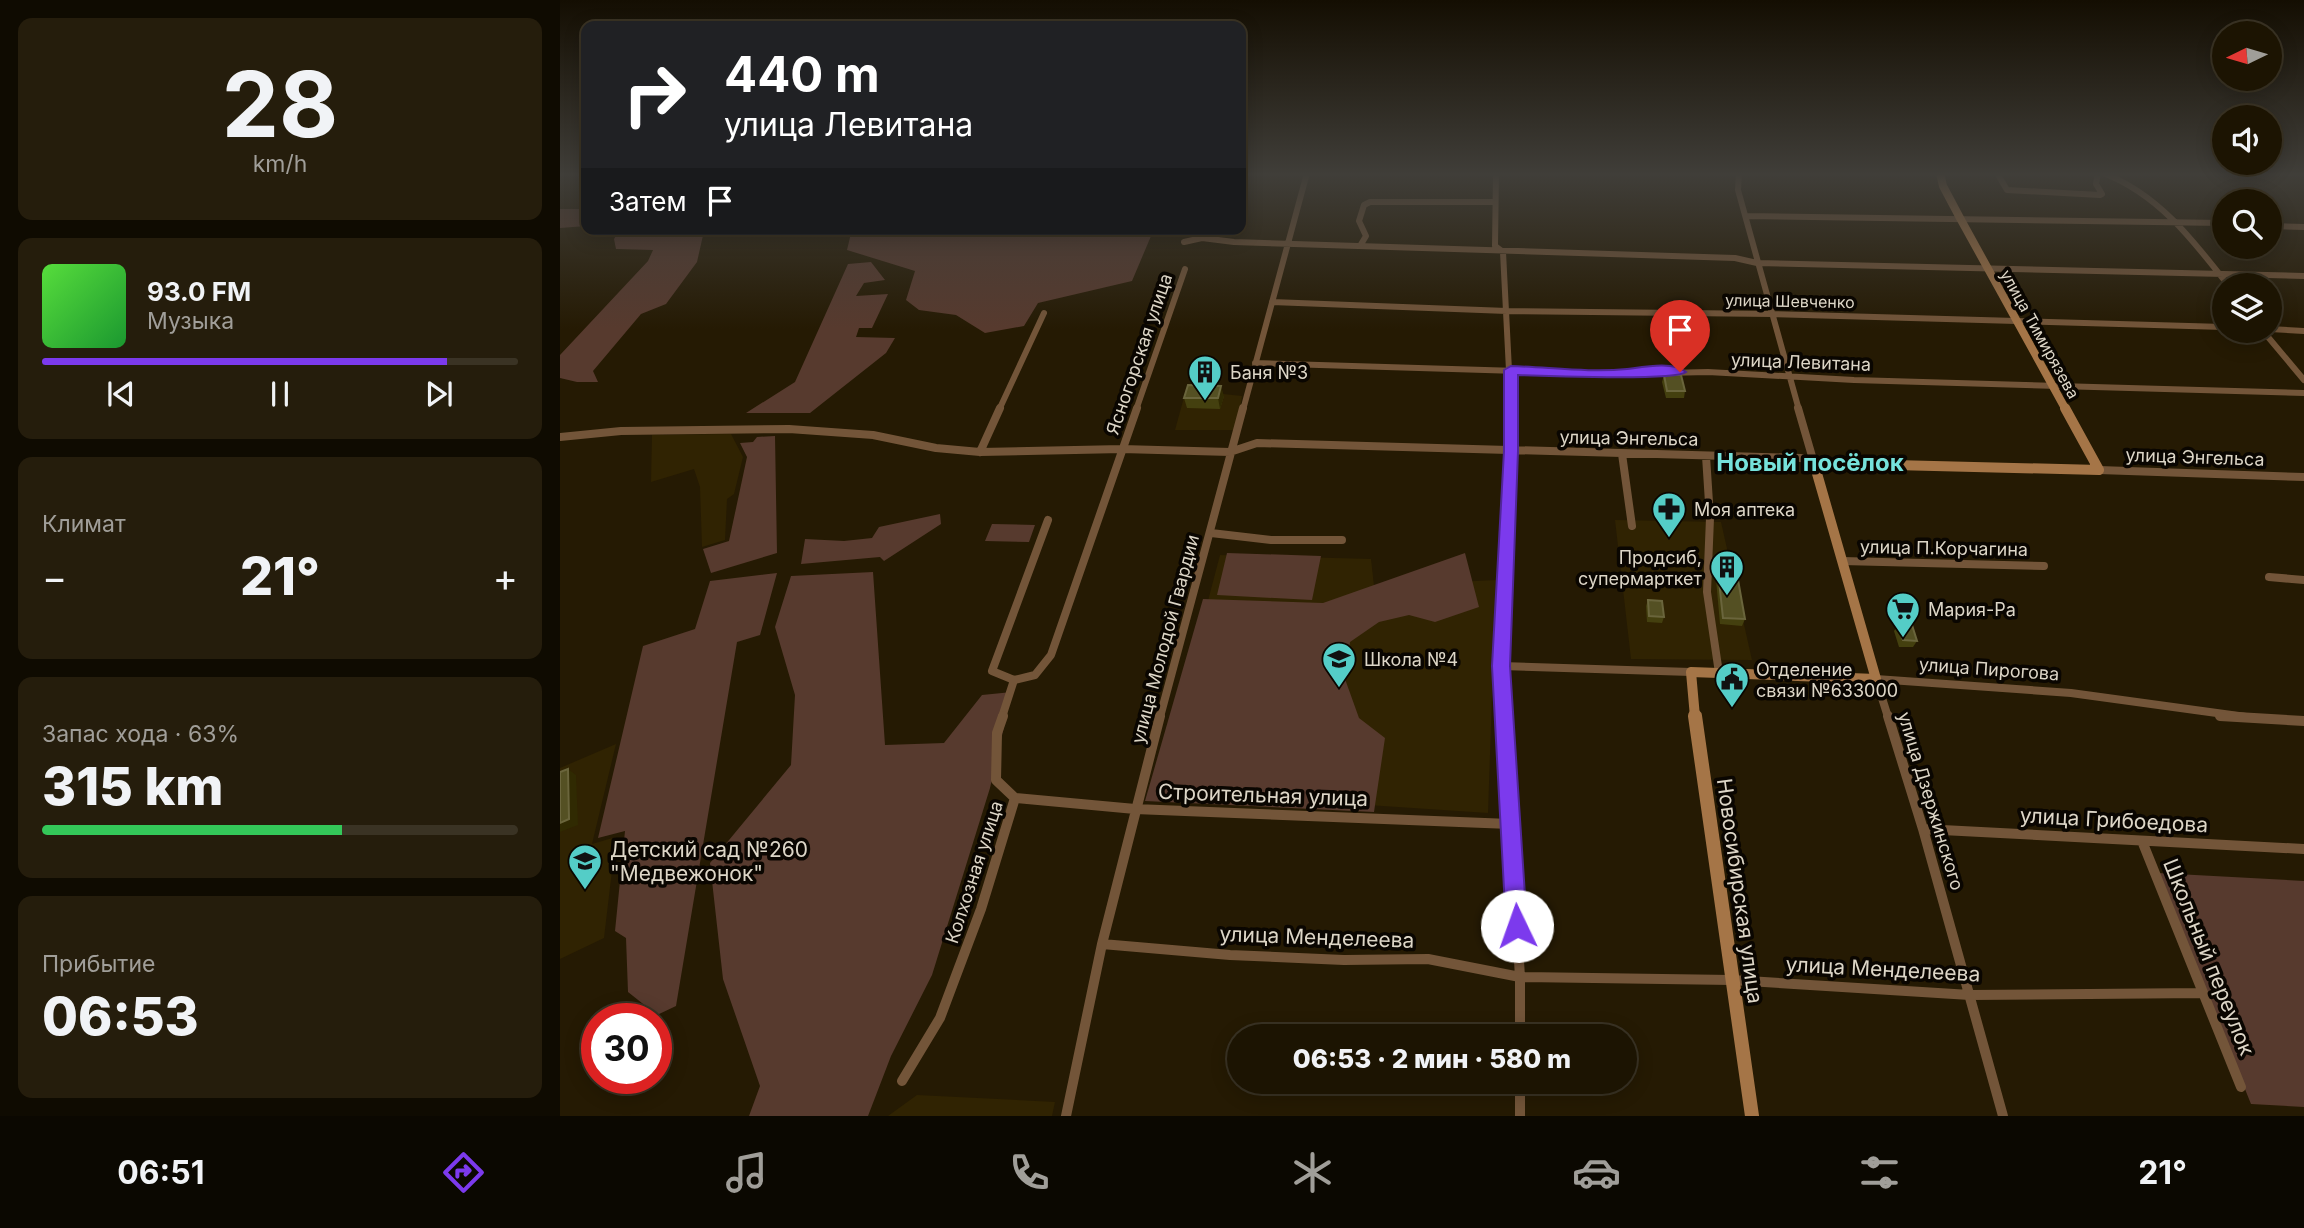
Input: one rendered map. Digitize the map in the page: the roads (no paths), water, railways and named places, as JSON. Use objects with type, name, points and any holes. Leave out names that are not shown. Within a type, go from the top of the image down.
[{"type":"street","name":"улица Молодой Гвардии","points":[[1066,1116],[1102,944],[1135,809],[1293,225]]},
{"type":"street","points":[[1360,246],[1366,238],[1362,225]]},
{"type":"street","points":[[1495,225],[1495,246],[1503,252],[1511,370],[1511,451],[1501,666],[1520,977],[1520,1024]]},
{"type":"street","name":"улица Дзержинского","points":[[1749,225],[1757,263],[1814,463],[1876,679],[1923,829],[2003,1116]]},
{"type":"street","name":"улица Тимирязева","points":[[1964,225],[2099,470]]},
{"type":"street","points":[[2178,225],[2218,272]]},
{"type":"street","points":[[2282,226],[2304,227]]},
{"type":"street","points":[[1184,242],[1202,238],[1288,244],[1735,258],[1757,263],[2304,276]]},
{"type":"street","name":"Ясногорская улица","points":[[1122,449],[1185,269]]},
{"type":"street","name":"улица Шевченко","points":[[1272,302],[2212,327]]},
{"type":"street","points":[[981,452],[1044,313]]},
{"type":"street","points":[[2282,330],[2304,331]]},
{"type":"street","points":[[2273,343],[2304,380]]},
{"type":"street","name":"улица Левитана","points":[[1255,363],[1621,374],[1652,371],[1790,378],[2198,387],[2304,393]]},
{"type":"street","name":"улица Энгельса","points":[[560,437],[621,431],[789,429],[873,435],[936,448],[981,452],[1122,449],[1230,452],[1257,443],[1801,458],[1814,463],[2304,477]]},
{"type":"street","points":[[1048,520],[992,671],[1014,680],[1035,675],[1051,655],[1122,449]]},
{"type":"street","points":[[1622,454],[1632,526]]},
{"type":"street","points":[[1706,456],[1710,518],[1707,592],[1720,673]]},
{"type":"street","points":[[1211,533],[1271,540],[1342,540]]},
{"type":"street","name":"улица П.Корчагина","points":[[1842,561],[2044,566]]},
{"type":"street","points":[[2269,578],[2304,580]]},
{"type":"street","name":"улица Пирогова","points":[[1501,666],[1876,679],[2071,693],[2222,716],[2304,720]]},
{"type":"street","name":"Новосибирская улица","points":[[1691,672],[1697,737],[1752,1116]]},
{"type":"street","name":"Колхозная улица","points":[[902,1081],[940,1018],[981,909],[1014,798],[996,780],[997,733],[1014,680]]},
{"type":"street","name":"Строительная улица","points":[[1014,798],[1135,809],[1510,824]]},
{"type":"street","name":"улица Грибоедова","points":[[1923,829],[2304,849]]},
{"type":"street","name":"Школьный переулок","points":[[2142,841],[2241,1087]]},
{"type":"street","name":"улица Менделеева","points":[[1102,944],[1280,957],[1427,959],[1520,977],[1732,980],[1970,995],[2202,993]]},
{"type":"street","points":[[1520,1094],[1520,1116]]},
{"type":"place","name":"Баня №3","points":[[1205,402]]},
{"type":"place","name":"Моя аптека","points":[[1669,539]]},
{"type":"place","name":"Продсиб, супермарткет","points":[[1727,597]]},
{"type":"place","name":"Мария-Ра","points":[[1903,639]]},
{"type":"place","name":"Школа №4","points":[[1339,689]]},
{"type":"place","name":"Отделение связи №633000","points":[[1732,709]]},
{"type":"place","name":"Детский сад №260 \"Медвежонок\"","points":[[585,891]]},
{"type":"district","name":"Новый посёлок","points":[[1810,462]]}]
